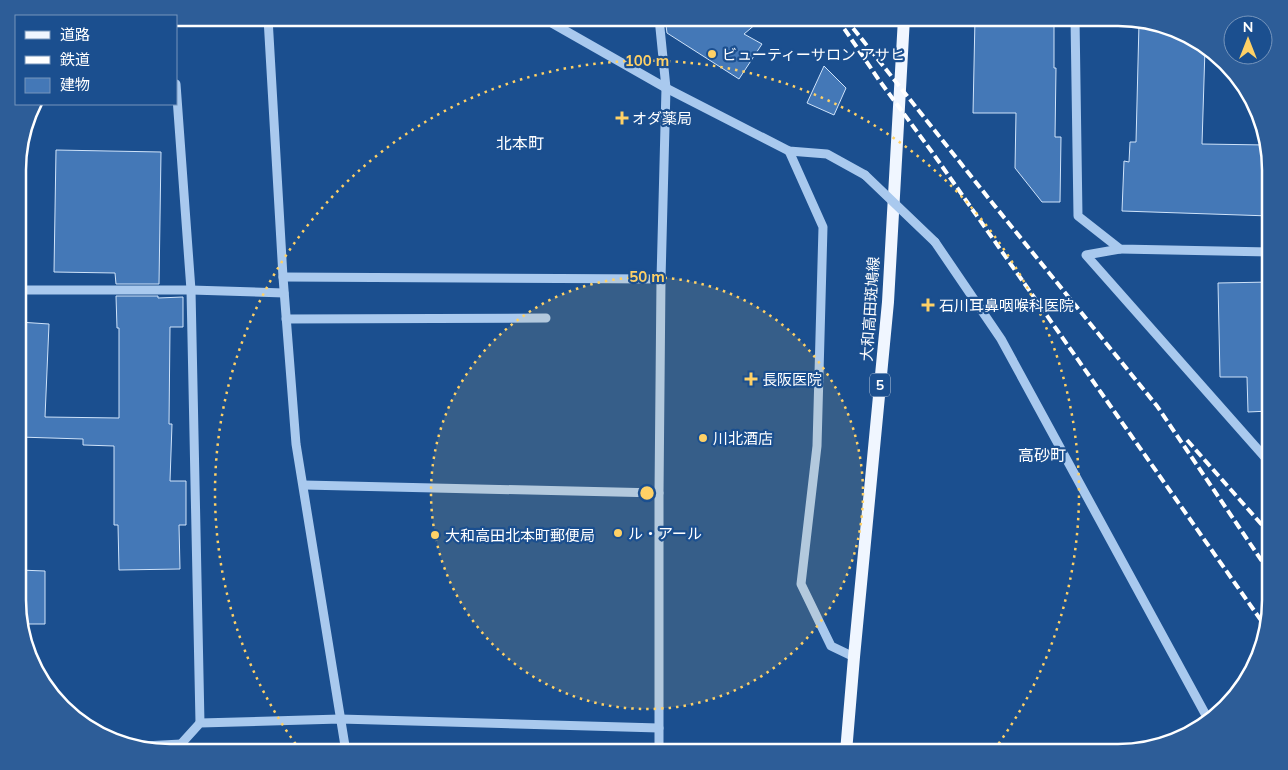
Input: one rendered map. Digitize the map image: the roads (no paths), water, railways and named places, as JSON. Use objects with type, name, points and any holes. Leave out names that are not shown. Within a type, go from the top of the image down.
[{"type":"main road","name":"大和高田斑鳩線","points":[[847,743],[888,302],[904,26]]},
{"type":"street","points":[[268,26],[282,277],[296,444],[345,744]]},
{"type":"street","points":[[557,26],[666,88],[789,151],[827,154],[865,174],[935,242],[1001,339],[1205,714]]},
{"type":"street","points":[[659,743],[661,279],[666,88],[660,26]]},
{"type":"street","points":[[1075,26],[1078,216],[1120,249]]},
{"type":"street","points":[[178,105],[191,290],[200,723],[184,744]]},
{"type":"street","points":[[789,151],[823,227],[818,446],[801,584],[830,646],[854,658]]},
{"type":"street","points":[[1261,252],[1120,249],[1086,254],[1261,454]]},
{"type":"street","points":[[282,277],[661,279]]},
{"type":"street","points":[[26,290],[191,290],[284,293]]},
{"type":"street","points":[[286,319],[546,318]]},
{"type":"street","points":[[304,486],[659,493]]},
{"type":"street","points":[[200,723],[340,719],[659,728]]},
{"type":"railway","points":[[842,26],[1260,619]]},
{"type":"railway","points":[[851,26],[1157,406],[1261,560]]},
{"type":"railway","points":[[1187,440],[1261,524]]},
{"type":"place","name":"ビューティーサロン アサヒ","points":[[712,54]]},
{"type":"place","name":"オダ薬局","points":[[622,118]]},
{"type":"place","name":"石川耳鼻咽喉科医院","points":[[928,305]]},
{"type":"place","name":"長阪医院","points":[[751,379]]},
{"type":"place","name":"川北酒店","points":[[703,438]]},
{"type":"place","name":"ル・アール","points":[[618,533]]},
{"type":"place","name":"大和高田北本町郵便局","points":[[435,535]]},
{"type":"district","name":"北本町","points":[[520,143]]},
{"type":"district","name":"高砂町","points":[[1042,455]]}]
